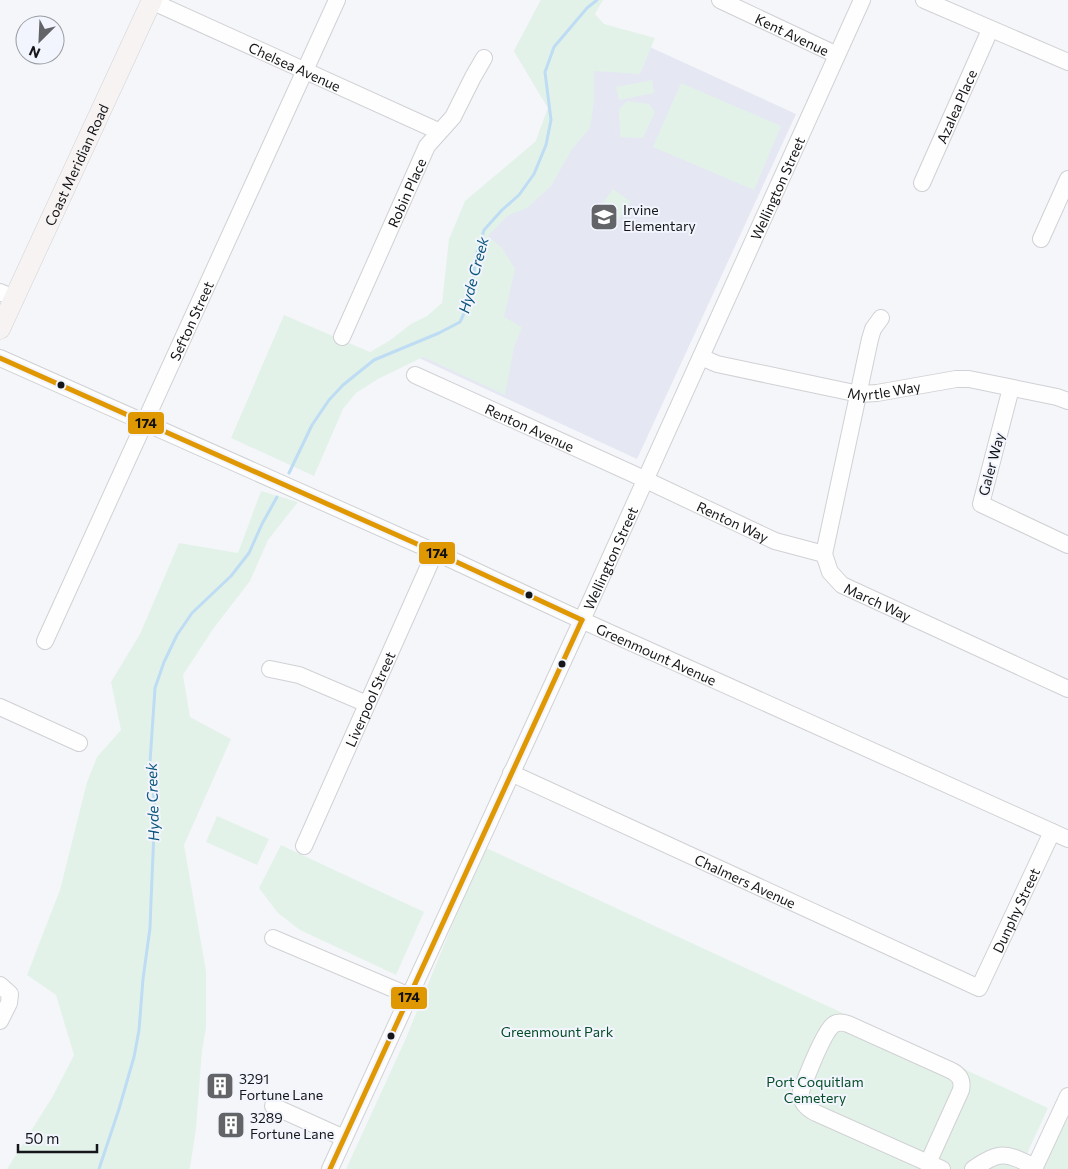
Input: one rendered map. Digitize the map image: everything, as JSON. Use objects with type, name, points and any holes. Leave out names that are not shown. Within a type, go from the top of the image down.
[{"type":"main road","name":"Coast Meridian Road","points":[[0,329],[7,295],[151,1]]},
{"type":"street","name":"Sefton Street","points":[[45,641],[337,0]]},
{"type":"street","name":"Kent Avenue","points":[[720,0],[837,55]]},
{"type":"street","name":"Wellington Street","points":[[330,1169],[582,620],[862,0]]},
{"type":"street","points":[[924,0],[1068,62]]},
{"type":"street","name":"Chelsea Avenue","points":[[151,1],[438,131]]},
{"type":"street","name":"Azalea Place","points":[[922,184],[990,30]]},
{"type":"street","name":"Robin Place","points":[[342,337],[424,151],[438,131],[447,125],[453,117],[484,58]]},
{"type":"street","points":[[1042,239],[1068,179]]},
{"type":"street","points":[[824,554],[870,339],[873,329],[881,318]]},
{"type":"street","name":"Myrtle Way","points":[[701,357],[717,364],[858,394],[877,393],[956,379],[969,379],[1057,397],[1068,401]]},
{"type":"street","name":"Greenmount Avenue","points":[[0,358],[435,552],[1068,839]]},
{"type":"street","name":"Renton Avenue","points":[[415,375],[645,480]]},
{"type":"street","name":"Galer Way","points":[[1011,388],[981,504],[1068,545]]},
{"type":"street","name":"Renton Way","points":[[645,480],[775,541],[824,554]]},
{"type":"street","name":"Liverpool Street","points":[[304,846],[435,552]]},
{"type":"street","name":"March Way","points":[[824,554],[830,572],[842,585],[1068,689]]},
{"type":"street","points":[[270,669],[299,676],[367,704]]},
{"type":"street","points":[[0,707],[79,743]]},
{"type":"street","name":"Chalmers Avenue","points":[[511,773],[979,988]]},
{"type":"street","name":"Dunphy Street","points":[[979,988],[1052,832]]},
{"type":"street","points":[[273,938],[410,996]]},
{"type":"street","points":[[0,985],[10,994],[9,1003],[0,1021]]},
{"type":"street","points":[[838,1022],[848,1024],[950,1070],[958,1076],[961,1090],[935,1166],[816,1112],[803,1103],[801,1091],[826,1034],[834,1024],[838,1022]]},
{"type":"street","points":[[973,1169],[990,1158],[1000,1155],[1015,1158],[1035,1168],[1068,1096]]},
{"type":"street","points":[[273,1106],[344,1138]]},
{"type":"shaded area","name":"Irvine Elementary","points":[[541,0],[547,0],[796,114],[637,459],[419,358],[536,141],[548,108],[514,51]]},
{"type":"green space","points":[[541,0],[603,0],[595,14],[604,24],[655,38],[640,74],[594,71],[594,101],[590,128],[572,149],[551,186],[527,208],[507,216],[488,236],[502,248],[515,269],[504,317],[522,327],[514,347],[505,395],[423,357],[378,379],[356,393],[343,409],[314,476],[231,438],[284,315],[370,352],[389,341],[411,324],[427,316],[442,303],[449,239],[465,201],[536,141],[548,108],[514,51]]},
{"type":"green space","points":[[652,80],[654,93],[619,100],[616,87]]},
{"type":"green space","points":[[681,83],[781,126],[754,190],[653,147]]},
{"type":"green space","points":[[627,101],[649,104],[655,112],[643,138],[620,137],[619,109]]},
{"type":"green space","points":[[613,189],[631,202],[610,231],[592,218]]},
{"type":"green space","points":[[261,491],[298,502],[268,540],[250,581],[213,629],[183,675],[190,717],[231,739],[184,845],[206,971],[206,1028],[202,1050],[196,1129],[190,1167],[189,1169],[7,1169],[53,1096],[74,1055],[56,995],[27,975],[60,890],[87,782],[97,757],[121,730],[111,682],[140,634],[179,543],[238,553]]},
{"type":"green space","points":[[217,816],[269,839],[257,865],[206,842]]},
{"type":"green space","points":[[281,845],[424,912],[396,975],[300,930],[278,913],[259,888]]},
{"type":"green space","name":"Greenmount Park","points":[[484,847],[1048,1108],[1020,1169],[346,1169],[406,1038]]},
{"type":"green space","points":[[1068,1104],[1068,1169],[1038,1169]]},
{"type":"waterway","name":"Hyde Creek","points":[[289,473],[312,425],[329,400],[343,385],[374,360],[439,333],[460,322],[467,307],[476,256],[484,230],[519,195],[534,174],[546,145],[551,120],[545,72],[554,47],[587,8],[597,0]]},
{"type":"waterway","name":"Hyde Creek","points":[[99,1169],[134,1057],[139,1030],[150,928],[155,808],[150,762],[155,688],[164,662],[177,635],[192,613],[231,576],[249,553],[277,497]]},
{"type":"transit line","name":"174","points":[[0,358],[435,552],[582,620]]},
{"type":"transit line","name":"174","points":[[330,1169],[582,620]]},
{"type":"place","name":"Irvine Elementary","points":[[604,217]]},
{"type":"place","name":"3291 Fortune Lane","points":[[220,1086]]},
{"type":"place","name":"3289 Fortune Lane","points":[[231,1125]]},
{"type":"park label","name":"Port Coquitlam Cemetery","points":[[815,1090]]}]
